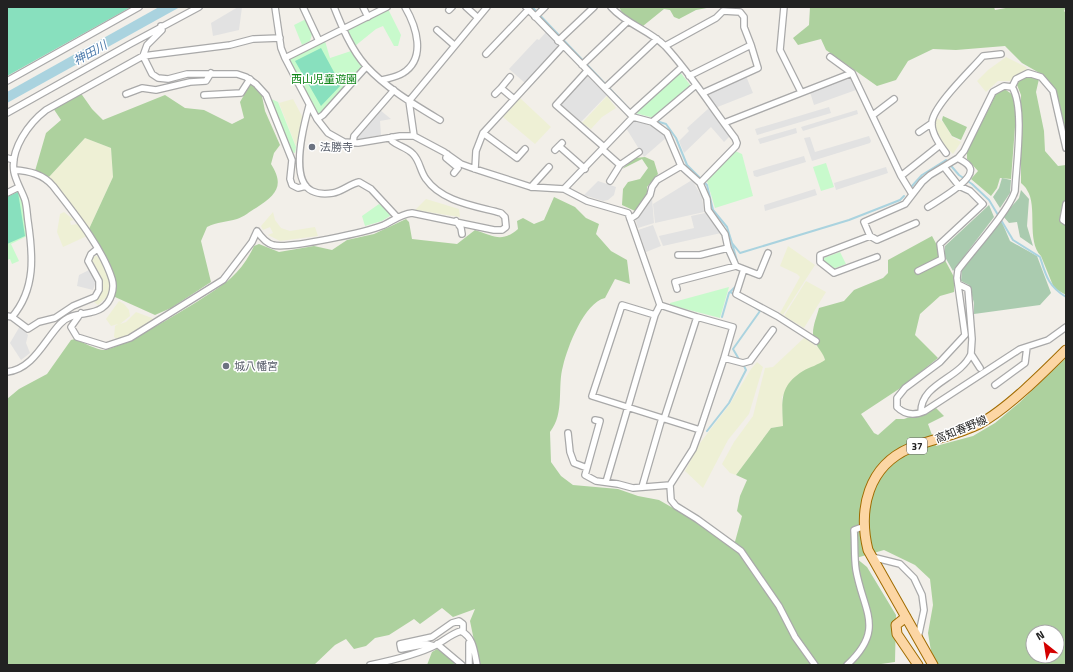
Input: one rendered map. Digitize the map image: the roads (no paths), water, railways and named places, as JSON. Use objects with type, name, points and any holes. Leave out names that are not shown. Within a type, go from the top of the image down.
[{"type":"main road","name":"高知春野線","points":[[933,665],[872,557],[866,540],[864,511],[872,483],[892,458],[912,448],[963,431],[990,418],[1066,350]]},
{"type":"main road","points":[[906,617],[896,625],[897,634],[918,665]]},
{"type":"street","points":[[7,81],[140,7]]},
{"type":"street","points":[[7,113],[161,26],[199,7]]},
{"type":"street","points":[[275,7],[285,58],[317,119],[328,133],[344,142],[353,143],[392,137],[414,136],[448,154],[461,164],[531,187],[564,189],[587,201],[628,213],[660,305],[655,315],[606,482]]},
{"type":"street","points":[[303,7],[319,41]]},
{"type":"street","points":[[334,7],[343,29],[366,67],[409,101],[440,120]]},
{"type":"street","points":[[363,7],[368,17]]},
{"type":"street","points":[[285,58],[387,7]]},
{"type":"street","points":[[382,80],[405,72],[417,54],[418,44],[413,22],[405,7]]},
{"type":"street","points":[[466,7],[478,17]]},
{"type":"street","points":[[414,136],[409,101],[487,7]]},
{"type":"street","points":[[535,17],[545,7]]},
{"type":"street","points":[[558,41],[594,7]]},
{"type":"street","points":[[611,7],[627,22],[644,30],[665,46],[703,93],[735,138],[737,143],[736,146],[700,183]]},
{"type":"street","points":[[784,7],[780,50],[801,92]]},
{"type":"street","points":[[486,54],[527,8],[587,71],[632,115],[661,127],[670,137],[681,166],[700,183],[707,199],[708,210],[725,234],[728,248],[736,266]]},
{"type":"street","points":[[665,46],[716,18],[723,11],[740,12],[744,17],[744,28],[758,68],[703,93]]},
{"type":"street","points":[[582,65],[627,22]]},
{"type":"street","points":[[143,56],[148,45],[162,30],[161,26]]},
{"type":"street","points":[[437,30],[454,45]]},
{"type":"street","points":[[97,250],[91,254],[88,261],[99,282],[99,290],[95,297],[73,306],[55,318],[39,322],[28,329],[10,317],[25,298],[32,271],[33,255],[25,201],[14,170],[14,160],[26,130],[35,118],[46,110],[143,56],[230,45],[253,39],[280,38]]},
{"type":"street","points":[[605,88],[657,39]]},
{"type":"street","points":[[689,76],[751,45]]},
{"type":"street","points":[[475,169],[476,151],[483,133],[563,46]]},
{"type":"street","points":[[946,153],[934,134],[932,124],[936,110],[983,56],[1001,54]]},
{"type":"street","points":[[143,56],[152,74],[158,78],[168,79],[187,74],[237,74],[250,79],[266,95],[292,160],[290,179],[292,185],[298,188],[306,186]]},
{"type":"street","points":[[830,56],[852,73],[901,176],[912,194]]},
{"type":"street","points":[[317,119],[323,115],[366,67]]},
{"type":"street","points":[[564,189],[585,169],[636,109],[682,67]]},
{"type":"street","points":[[587,71],[556,104],[620,165]]},
{"type":"street","points":[[724,123],[852,73]]},
{"type":"street","points":[[1012,87],[1016,79],[1028,73],[1041,77],[1053,91],[1066,148]]},
{"type":"street","points":[[126,94],[142,88],[156,90],[190,82],[206,81],[210,74]]},
{"type":"street","points":[[495,94],[510,77]]},
{"type":"street","points":[[204,95],[241,93],[250,79]]},
{"type":"street","points":[[652,122],[696,85]]},
{"type":"street","points":[[916,223],[877,240],[870,236],[864,222],[906,204],[912,194],[930,175],[958,158],[964,151],[993,92],[1004,86],[1012,87]]},
{"type":"street","points":[[1012,87],[1018,97],[1019,114],[1015,191],[1013,198],[958,270],[958,284],[965,335],[940,362],[905,388],[897,398],[897,407],[903,413],[913,414],[921,412],[1020,349],[1048,340],[1066,327]]},
{"type":"street","points":[[501,88],[514,99]]},
{"type":"street","points":[[353,143],[354,136],[394,90]]},
{"type":"street","points":[[873,116],[894,99]]},
{"type":"street","points":[[310,106],[300,143],[302,179],[306,186],[311,191],[317,193],[335,193],[350,184],[359,182],[371,189],[394,212],[397,217]]},
{"type":"street","points":[[919,132],[932,124]]},
{"type":"street","points":[[483,133],[517,158],[525,149]]},
{"type":"street","points":[[81,313],[71,327],[77,337],[106,346],[130,338],[223,280],[252,242],[257,231],[267,242],[273,245],[285,245],[347,236],[385,224],[397,217],[412,213],[499,231],[506,227],[505,217],[501,213],[449,198],[438,190],[426,180],[417,158],[412,153],[392,141],[392,137]]},
{"type":"street","points":[[901,176],[940,145]]},
{"type":"street","points":[[559,146],[585,169]]},
{"type":"street","points":[[610,181],[620,165],[639,152]]},
{"type":"street","points":[[448,154],[446,158],[458,168],[454,173]]},
{"type":"street","points":[[7,158],[14,160]]},
{"type":"street","points":[[928,207],[961,184],[971,175],[971,168],[958,158]]},
{"type":"street","points":[[630,218],[636,215],[650,195],[652,186],[657,180],[681,166]]},
{"type":"street","points":[[531,187],[549,167]]},
{"type":"street","points":[[918,271],[942,259],[940,244],[984,204],[944,167]]},
{"type":"street","points":[[7,372],[20,368],[33,358],[61,322],[81,313],[94,312],[102,308],[109,301],[113,290],[112,279],[86,229],[48,180],[29,171],[14,170]]},
{"type":"street","points":[[7,193],[19,187]]},
{"type":"street","points":[[1066,204],[1063,220],[1066,222]]},
{"type":"street","points":[[455,221],[461,228],[462,234]]},
{"type":"street","points":[[870,236],[820,255],[820,262],[834,273],[877,257]]},
{"type":"street","points":[[678,255],[700,255],[728,248]]},
{"type":"street","points":[[677,289],[675,282],[736,266],[759,274],[768,253]]},
{"type":"street","points":[[744,269],[736,294],[777,316],[816,341]]},
{"type":"street","points":[[921,412],[921,404],[926,393],[967,364],[971,354],[972,339],[968,289],[958,284]]},
{"type":"street","points":[[655,315],[622,305],[592,396],[700,430]]},
{"type":"street","points":[[660,305],[733,327],[693,449],[670,485],[671,500],[676,506],[697,519],[741,551],[779,606],[795,637],[815,665]]},
{"type":"street","points":[[642,488],[697,316]]},
{"type":"street","points":[[724,358],[743,364],[750,362],[773,330]]},
{"type":"street","points":[[995,385],[1025,363],[1027,347]]},
{"type":"street","points":[[971,354],[980,368]]},
{"type":"street","points":[[595,420],[600,421],[585,475],[596,481],[633,488],[670,485]]},
{"type":"street","points":[[568,432],[570,452],[574,463],[587,468]]},
{"type":"street","points":[[847,665],[856,656],[869,634],[869,612],[856,570],[854,530],[865,526]]},
{"type":"street","points":[[872,557],[900,564],[914,578],[922,595],[924,610],[918,638]]},
{"type":"street","points":[[462,665],[435,645],[427,644],[401,649],[400,644],[432,636],[452,623],[459,621],[463,624],[463,632]]},
{"type":"street","points":[[463,632],[472,641],[476,665]]},
{"type":"street","points":[[370,665],[435,645],[452,634],[463,632]]},
{"type":"street","points":[[469,637],[470,665]]},
{"type":"water","name":"神田川","points":[[159,7],[180,7],[7,103],[7,92]]},
{"type":"waterway","points":[[532,7],[630,110]]},
{"type":"waterway","points":[[633,114],[666,124],[676,138],[687,165],[707,185],[713,210],[727,227],[732,243],[740,253],[849,220],[900,200],[904,196]]},
{"type":"waterway","points":[[912,186],[922,175],[946,160],[959,175],[972,184],[989,200],[1013,240],[1040,257],[1051,285],[1066,297]]},
{"type":"waterway","points":[[732,243],[737,261]]},
{"type":"waterway","points":[[722,317],[729,293],[736,286]]},
{"type":"waterway","points":[[730,292],[735,295]]},
{"type":"waterway","points":[[740,361],[733,349],[760,311],[753,306]]},
{"type":"waterway","points":[[707,431],[729,403],[746,370],[743,364]]},
{"type":"place","name":"法勝寺","points":[[312,147]]},
{"type":"place","name":"城八幡宮","points":[[226,366]]},
{"type":"park label","name":"西山児童遊園","points":[[324,79]]}]
